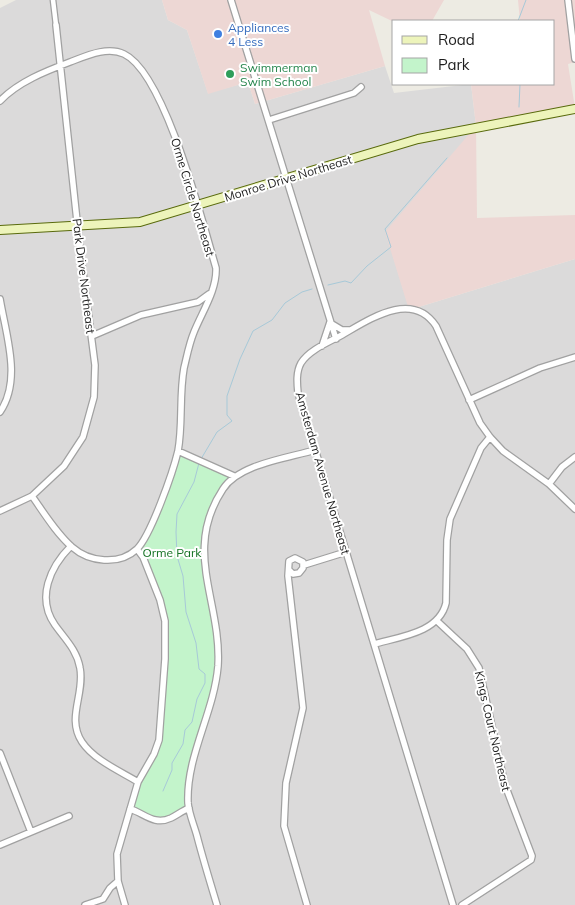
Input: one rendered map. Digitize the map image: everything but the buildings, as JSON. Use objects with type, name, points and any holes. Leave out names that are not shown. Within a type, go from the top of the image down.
[{"type":"main road","name":"Monroe Drive Northeast","points":[[0,230],[140,222],[418,139],[575,109]]},
{"type":"street","points":[[230,0],[336,338]]},
{"type":"street","points":[[568,0],[572,11],[575,59]]},
{"type":"street","name":"Park Drive Northeast","points":[[0,512],[32,496],[64,466],[77,448],[87,426],[96,385],[53,1]]},
{"type":"street","name":"Orme Circle Northeast","points":[[0,101],[26,82],[60,66],[108,51],[123,53],[135,61],[152,87],[170,124],[197,205],[216,268],[215,280],[187,354],[182,380],[178,451],[147,534],[137,549]]},
{"type":"street","points":[[268,120],[354,93],[360,87]]},
{"type":"street","points":[[92,336],[141,315],[198,302],[211,293]]},
{"type":"street","points":[[0,299],[12,378],[8,398],[0,412]]},
{"type":"street","name":"Amsterdam Avenue Northeast","points":[[453,905],[315,450],[297,383],[301,364],[307,356],[322,346],[390,310],[410,309],[425,314],[436,326],[469,400],[490,437],[503,451],[548,484],[575,509]]},
{"type":"street","points":[[330,322],[342,330],[352,330]]},
{"type":"street","points":[[322,346],[330,322]]},
{"type":"street","points":[[469,400],[540,368],[575,357]]},
{"type":"street","points":[[374,644],[426,628],[437,621],[446,603],[447,540],[450,519],[481,448],[490,437]]},
{"type":"street","points":[[217,905],[188,808],[191,773],[212,701],[218,665],[216,628],[204,566],[204,541],[215,504],[222,490],[234,476],[249,469],[315,450]]},
{"type":"street","points":[[178,451],[234,476]]},
{"type":"street","points":[[548,484],[573,461]]},
{"type":"street","points":[[32,496],[71,546],[87,556],[108,560],[123,558],[137,549],[143,557],[160,600],[166,641],[159,740],[154,754],[138,782],[117,854],[118,881],[125,905]]},
{"type":"street","points":[[71,546],[52,569],[46,595],[52,619],[72,648],[80,665],[81,684],[75,714],[76,729],[82,742],[91,752],[138,782]]},
{"type":"street","points":[[288,570],[293,574],[300,573],[304,565],[346,552]]},
{"type":"street","points":[[304,565],[301,559],[295,558],[289,561],[288,570],[303,708],[286,784],[284,826],[307,905]]},
{"type":"street","name":"Kings Court Northeast","points":[[437,621],[467,649],[479,668],[505,785],[532,856],[530,860],[462,905]]},
{"type":"street","points":[[0,753],[32,832]]},
{"type":"street","points":[[130,809],[149,819],[160,821],[170,819],[188,808]]},
{"type":"street","points":[[0,845],[70,816]]},
{"type":"street","points":[[84,905],[103,899],[110,888],[118,881]]},
{"type":"shaded area","points":[[16,0],[162,0],[168,20],[187,30],[208,93],[248,82],[255,104],[385,66],[394,93],[471,85],[476,126],[409,310],[575,259],[575,905],[0,905],[0,8]],"holes":[[[177,452],[232,476],[215,498],[201,538],[211,699],[187,776],[186,806],[156,753],[164,631],[156,591]]]},
{"type":"shaded area","points":[[162,0],[444,0],[433,20],[392,21],[369,10],[385,66],[255,104],[248,82],[208,94],[187,30],[168,20]]},
{"type":"shaded area","points":[[518,0],[575,0],[575,62],[568,64],[575,108],[476,126],[471,85],[555,85],[555,20],[520,20]]},
{"type":"shaded area","points":[[476,126],[477,218],[575,215],[575,259],[409,310],[385,232]]},
{"type":"green space","name":"Orme Park","points":[[177,452],[232,476],[215,498],[201,538],[205,583],[217,647],[211,699],[187,776],[186,806],[173,816],[152,820],[128,806],[156,753],[164,631],[156,591],[138,554]]},
{"type":"waterway","points":[[518,20],[526,0]]},
{"type":"waterway","points":[[519,107],[520,85]]},
{"type":"waterway","points":[[328,285],[345,281],[351,283],[367,266],[391,247],[385,229],[447,158]]},
{"type":"waterway","points":[[201,459],[217,432],[232,421],[227,415],[227,396],[240,359],[253,331],[272,320],[285,303],[302,292],[312,289]]},
{"type":"waterway","points":[[163,791],[172,770],[172,763],[183,744],[185,730],[192,722],[197,699],[205,683],[205,674],[199,669],[196,643],[186,612],[183,576],[177,556],[176,532],[177,514],[194,482],[199,463]]},
{"type":"place","name":"Appliances 4 Less","points":[[218,34]]},
{"type":"place","name":"Swimmerman Swim School","points":[[230,74]]}]
